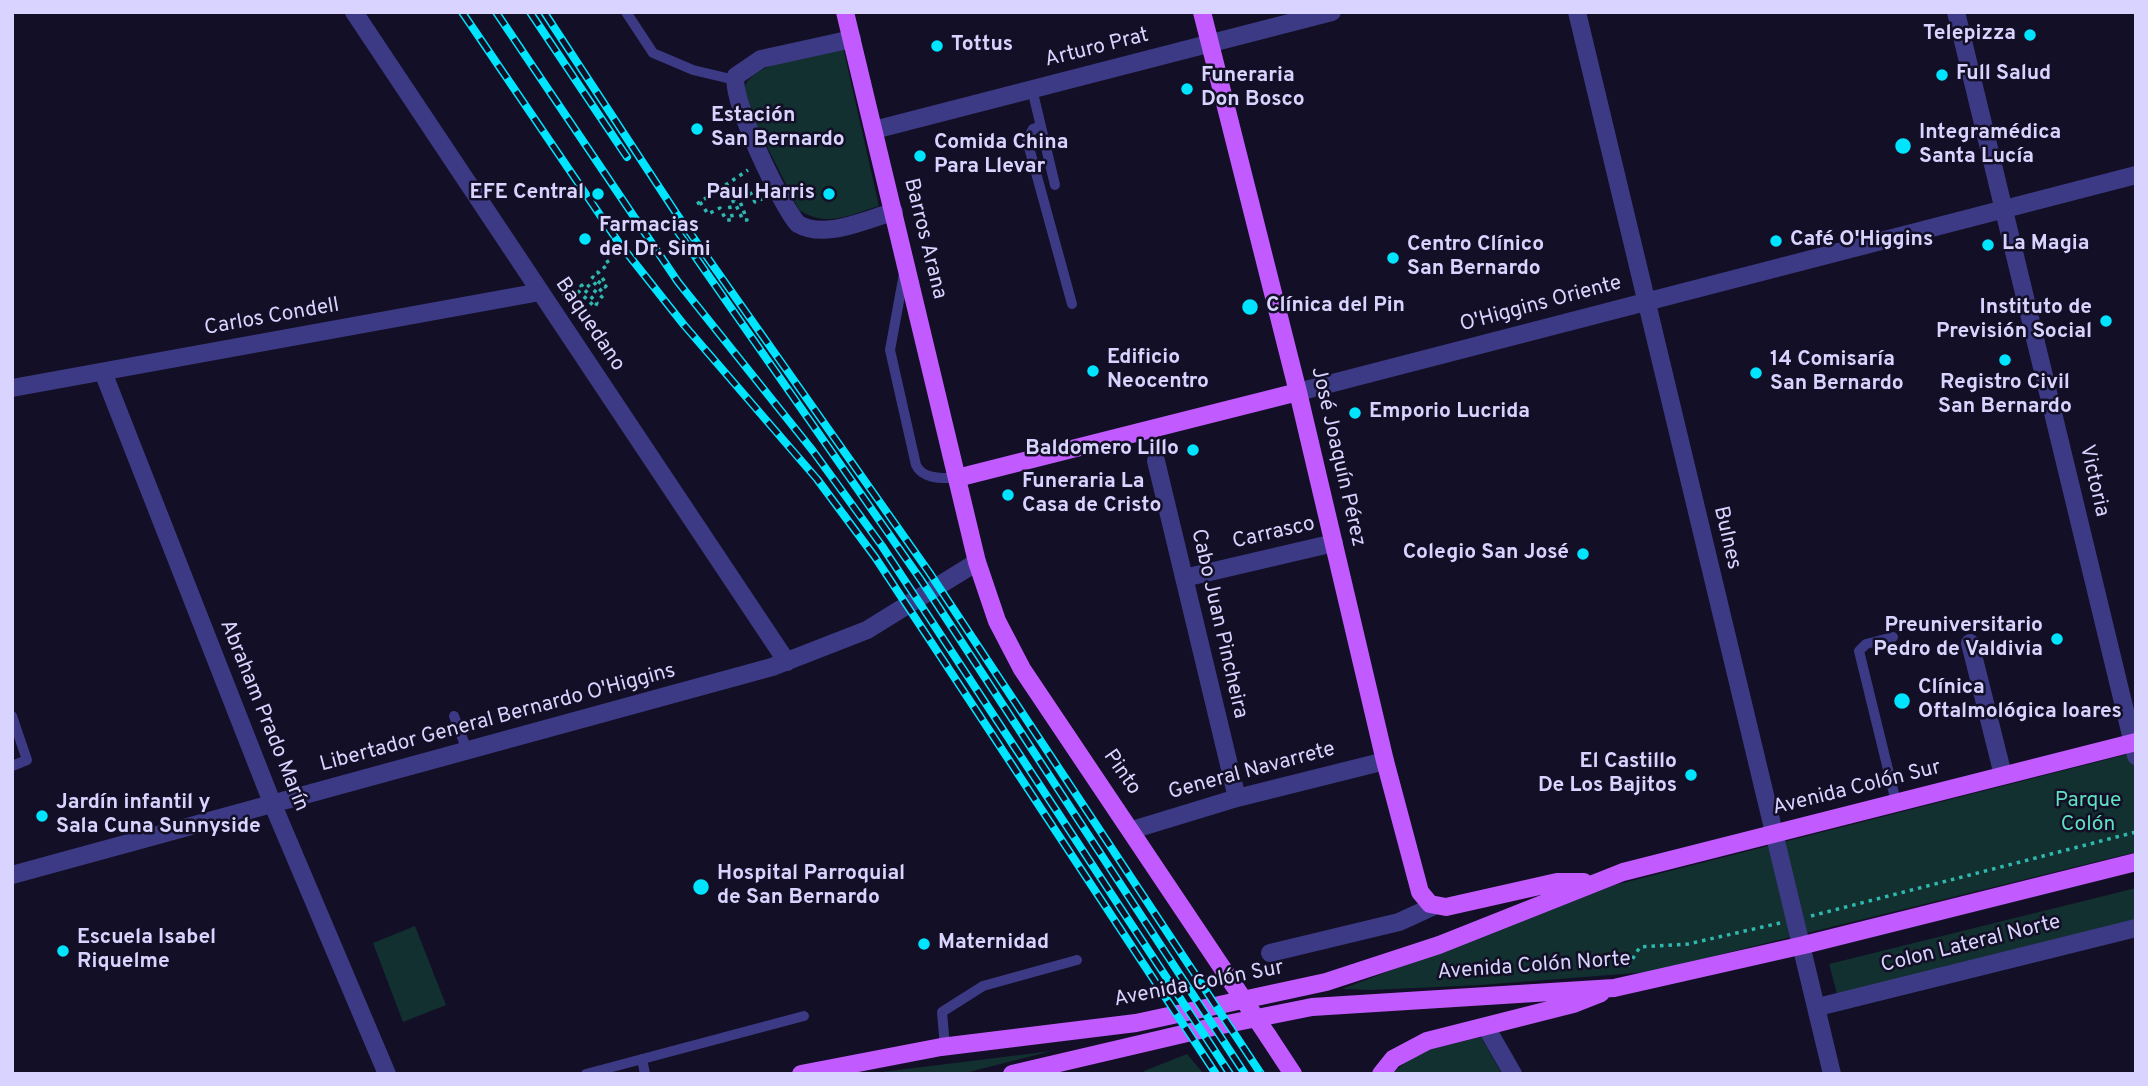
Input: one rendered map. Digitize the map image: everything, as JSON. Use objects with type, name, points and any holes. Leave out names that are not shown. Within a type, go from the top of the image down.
[{"type":"main road","name":"Barros Arana","points":[[845,12],[957,478]]},
{"type":"main road","name":"José Joaquín Pérez","points":[[1202,12],[1298,392],[1385,761],[1420,892],[1434,906]]},
{"type":"main road","name":"O'Higgins Oriente","points":[[957,478],[1298,392]]},
{"type":"main road","name":"Pinto","points":[[957,478],[977,562],[991,606],[1009,647],[1293,1074]]},
{"type":"main road","name":"Avenida Colón Sur","points":[[801,1074],[945,1047],[1136,1023],[1326,982],[1440,945],[1591,883],[1651,864],[2003,775],[2135,747]]},
{"type":"main road","name":"Avenida Colón Norte","points":[[1012,1074],[1217,1026],[1312,1007],[1614,988],[1804,945],[2136,862]]},
{"type":"main road","name":"Avenida Colón Sur","points":[[1434,906],[1452,906],[1571,880],[1591,883]]},
{"type":"main road","points":[[1381,1074],[1393,1059],[1415,1045],[1573,1004],[1614,988]]},
{"type":"street","name":"Baquedano","points":[[354,12],[787,662]]},
{"type":"street","name":"Arturo Prat","points":[[874,130],[1332,12]]},
{"type":"street","name":"Bulnes","points":[[1577,12],[1648,301],[1725,636],[1804,945],[1832,1074]]},
{"type":"street","name":"Victoria","points":[[1956,12],[2135,747]]},
{"type":"street","points":[[852,39],[761,59],[746,67],[735,80],[739,108],[792,218],[798,224],[806,229],[824,230],[894,212]]},
{"type":"street","name":"O'Higgins Oriente","points":[[1298,392],[2136,175]]},
{"type":"street","name":"Carlos Condell","points":[[12,388],[544,299]]},
{"type":"street","name":"Abraham Prado Marín","points":[[103,372],[273,805],[387,1074]]},
{"type":"street","name":"Cabo Juan Pincheira","points":[[1156,461],[1237,798]]},
{"type":"street","name":"Carrasco","points":[[1184,578],[1334,543]]},
{"type":"street","name":"Libertador General Bernardo O'Higgins","points":[[12,875],[787,662],[876,625],[977,562]]},
{"type":"street","points":[[1970,643],[2003,775]]},
{"type":"street","name":"General Navarrete","points":[[1132,830],[1237,798],[1385,761]]},
{"type":"street","name":"Avenida Colón Sur","points":[[1270,953],[1399,922],[1434,906]]},
{"type":"street","name":"Colon Lateral Norte","points":[[1818,1006],[2136,928]]},
{"type":"street","points":[[1486,1027],[1513,1074]]},
{"type":"lane","points":[[626,12],[653,54],[693,70],[735,80]]},
{"type":"lane","points":[[1032,89],[1055,185]]},
{"type":"lane","points":[[1041,126],[1033,129],[1027,141],[1072,304]]},
{"type":"lane","points":[[906,261],[890,350],[910,440],[918,470],[939,478],[957,478]]},
{"type":"lane","points":[[1893,637],[1866,644],[1859,651],[1896,802]]},
{"type":"lane","points":[[12,716],[27,760],[12,765]]},
{"type":"lane","points":[[454,716],[467,750]]},
{"type":"lane","points":[[945,1047],[942,1012],[971,991],[1077,960]]},
{"type":"lane","points":[[586,1074],[804,1016]]},
{"type":"lane","points":[[642,1059],[646,1074]]},
{"type":"path","points":[[743,174],[700,202],[708,214],[720,208],[726,220],[733,219],[729,204],[734,201],[743,219],[747,220],[738,196],[749,190],[755,202],[762,199]]},
{"type":"path","points":[[544,299],[576,289],[595,307],[597,303],[581,286],[585,283],[602,297],[591,279],[593,277],[605,287],[607,285],[598,272],[609,264],[601,251]]},
{"type":"path","points":[[1614,988],[1640,947],[1688,944],[1797,919],[2136,832]]},
{"type":"green space","points":[[843,47],[879,206],[838,218],[819,218],[799,210],[747,107],[744,90],[748,80],[771,66]]},
{"type":"green space","name":"Parque Colón","points":[[2136,752],[2136,852],[1649,972],[1481,985],[1342,989],[1615,885]]},
{"type":"green space","points":[[2136,888],[2136,925],[1837,994],[1829,964]]},
{"type":"green space","points":[[415,926],[446,1005],[403,1022],[373,943]]},
{"type":"green space","points":[[1481,1037],[1502,1074],[1391,1074],[1419,1052]]},
{"type":"green space","points":[[1052,1051],[961,1074],[865,1074]]},
{"type":"green space","points":[[1187,1054],[1204,1074],[1146,1074],[1144,1071]]},
{"type":"railway","points":[[462,12],[619,243],[684,325],[817,479],[875,557],[1216,1074]]},
{"type":"railway","points":[[496,12],[678,282],[813,451],[882,546],[1230,1074]]},
{"type":"railway","points":[[530,12],[627,157]]},
{"type":"railway","points":[[544,12],[676,213],[929,572],[1261,1074]]},
{"type":"railway","points":[[678,232],[921,580],[1245,1074]]},
{"type":"place","name":"Telepizza","points":[[2030,35]]},
{"type":"place","name":"Tottus","points":[[937,46]]},
{"type":"place","name":"Full Salud","points":[[1942,75]]},
{"type":"place","name":"Funeraria Don Bosco","points":[[1187,89]]},
{"type":"place","name":"Estación San Bernardo","points":[[697,129]]},
{"type":"place","name":"Integramédica Santa Lucía","points":[[1903,146]]},
{"type":"place","name":"Comida China Para Llevar","points":[[920,156]]},
{"type":"place","name":"EFE Central","points":[[598,194]]},
{"type":"place","name":"Paul Harris","points":[[829,194]]},
{"type":"place","name":"Farmacias del Dr. Simi","points":[[585,239]]},
{"type":"place","name":"Café O'Higgins","points":[[1776,241]]},
{"type":"place","name":"La Magia","points":[[1988,245]]},
{"type":"place","name":"Centro Clínico San Bernardo","points":[[1393,258]]},
{"type":"place","name":"Clínica del Pin","points":[[1250,307]]},
{"type":"place","name":"Instituto de Previsión Social","points":[[2106,321]]},
{"type":"place","name":"Registro Civil San Bernardo","points":[[2005,360]]},
{"type":"place","name":"Edificio Neocentro","points":[[1093,371]]},
{"type":"place","name":"14 Comisaría San Bernardo","points":[[1756,373]]},
{"type":"place","name":"Emporio Lucrida","points":[[1355,413]]},
{"type":"place","name":"Baldomero Lillo","points":[[1193,450]]},
{"type":"place","name":"Funeraria La Casa de Cristo","points":[[1008,495]]},
{"type":"place","name":"Colegio San José","points":[[1583,554]]},
{"type":"place","name":"Preuniversitario Pedro de Valdivia","points":[[2057,639]]},
{"type":"place","name":"Clínica Oftalmológica Ioares","points":[[1902,701]]},
{"type":"place","name":"El Castillo De Los Bajitos","points":[[1691,775]]},
{"type":"place","name":"Jardín infantil y Sala Cuna Sunnyside","points":[[42,816]]},
{"type":"place","name":"Hospital Parroquial de San Bernardo","points":[[701,887]]},
{"type":"place","name":"Maternidad","points":[[924,944]]},
{"type":"place","name":"Escuela Isabel Riquelme","points":[[63,951]]}]
